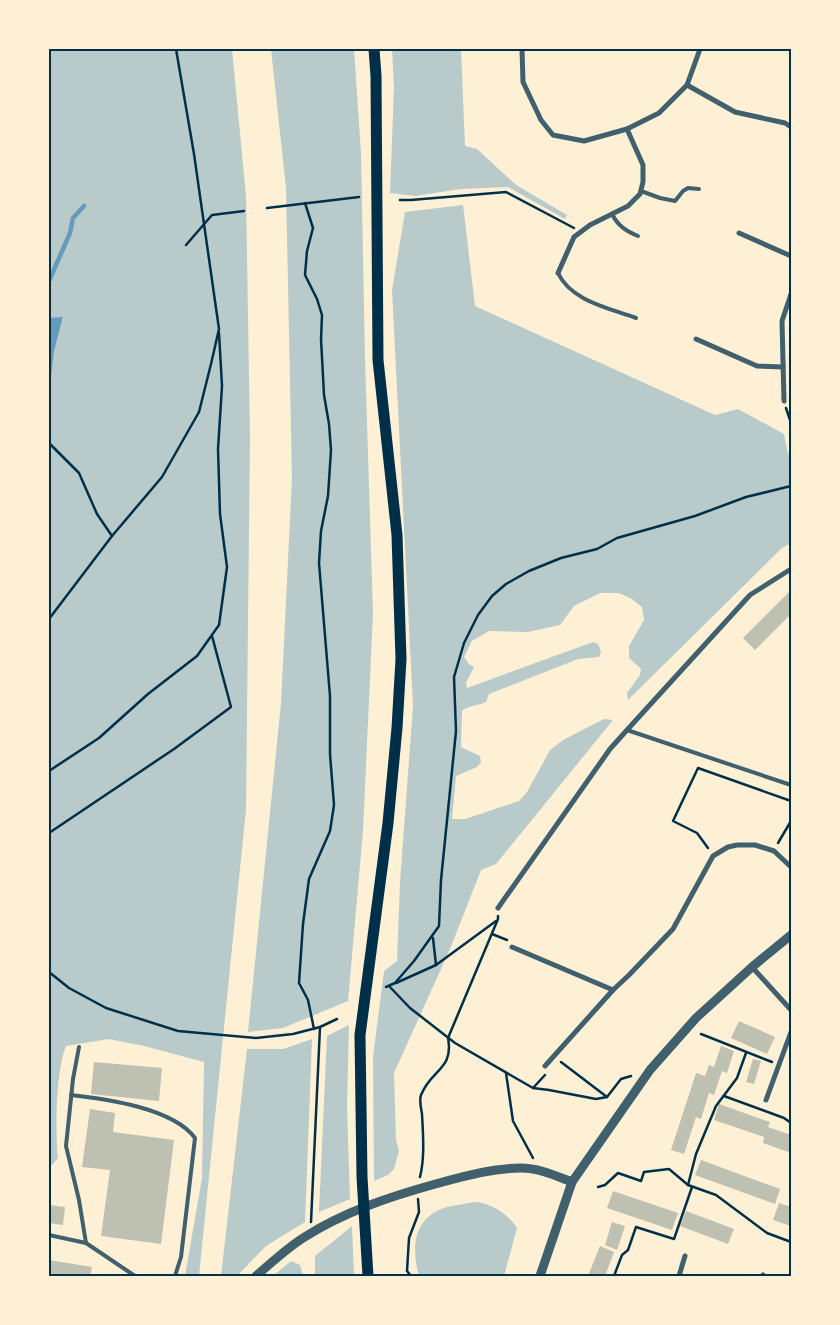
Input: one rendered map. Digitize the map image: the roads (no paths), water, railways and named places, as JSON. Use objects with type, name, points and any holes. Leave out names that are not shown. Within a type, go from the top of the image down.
[{"type":"main road","points":[[368,1276],[362,1177],[360,1035],[388,823],[401,659],[397,535],[378,360],[376,76],[374,49]]},
{"type":"street","points":[[522,49],[523,82],[541,120],[553,135],[584,142],[627,129],[659,113],[687,85],[700,49]]},
{"type":"street","points":[[687,85],[735,112],[785,123],[791,127]]},
{"type":"street","points":[[558,273],[574,237],[590,226],[628,206],[640,194],[643,182],[643,165],[627,129]]},
{"type":"street","points":[[739,233],[791,256]]},
{"type":"street","points":[[784,401],[782,321],[791,294]]},
{"type":"street","points":[[696,339],[756,366],[783,367]]},
{"type":"street","points":[[498,908],[610,749],[750,595],[791,569]]},
{"type":"street","points":[[545,1066],[613,990],[629,976],[673,929],[713,856],[728,847],[755,845],[774,851],[791,868]]},
{"type":"street","points":[[540,1276],[572,1182],[650,1070],[696,1018],[752,967],[791,935]]},
{"type":"street","points":[[512,947],[613,990]]},
{"type":"street","points":[[752,967],[791,1010]]},
{"type":"street","points":[[766,1100],[791,1032]]},
{"type":"street","points":[[256,1276],[287,1249],[311,1233],[372,1204],[417,1189],[463,1177],[522,1168],[540,1170],[572,1182]]},
{"type":"street","points":[[679,1276],[686,1256]]},
{"type":"lane","points":[[641,191],[675,201],[688,188],[699,189]]},
{"type":"lane","points":[[612,214],[616,223],[623,229],[638,236]]},
{"type":"lane","points":[[558,273],[563,283],[583,298],[636,318]]},
{"type":"lane","points":[[627,730],[791,785]]},
{"type":"lane","points":[[79,1047],[66,1146],[79,1200],[86,1243]]},
{"type":"lane","points":[[72,1095],[128,1104],[174,1120],[188,1129],[194,1138],[181,1257],[175,1276]]},
{"type":"lane","points":[[49,1235],[86,1243],[135,1276]]},
{"type":"water","points":[[63,317],[54,352],[49,396],[49,318]]},
{"type":"waterway","points":[[49,281],[70,233],[73,218],[84,206]]}]
